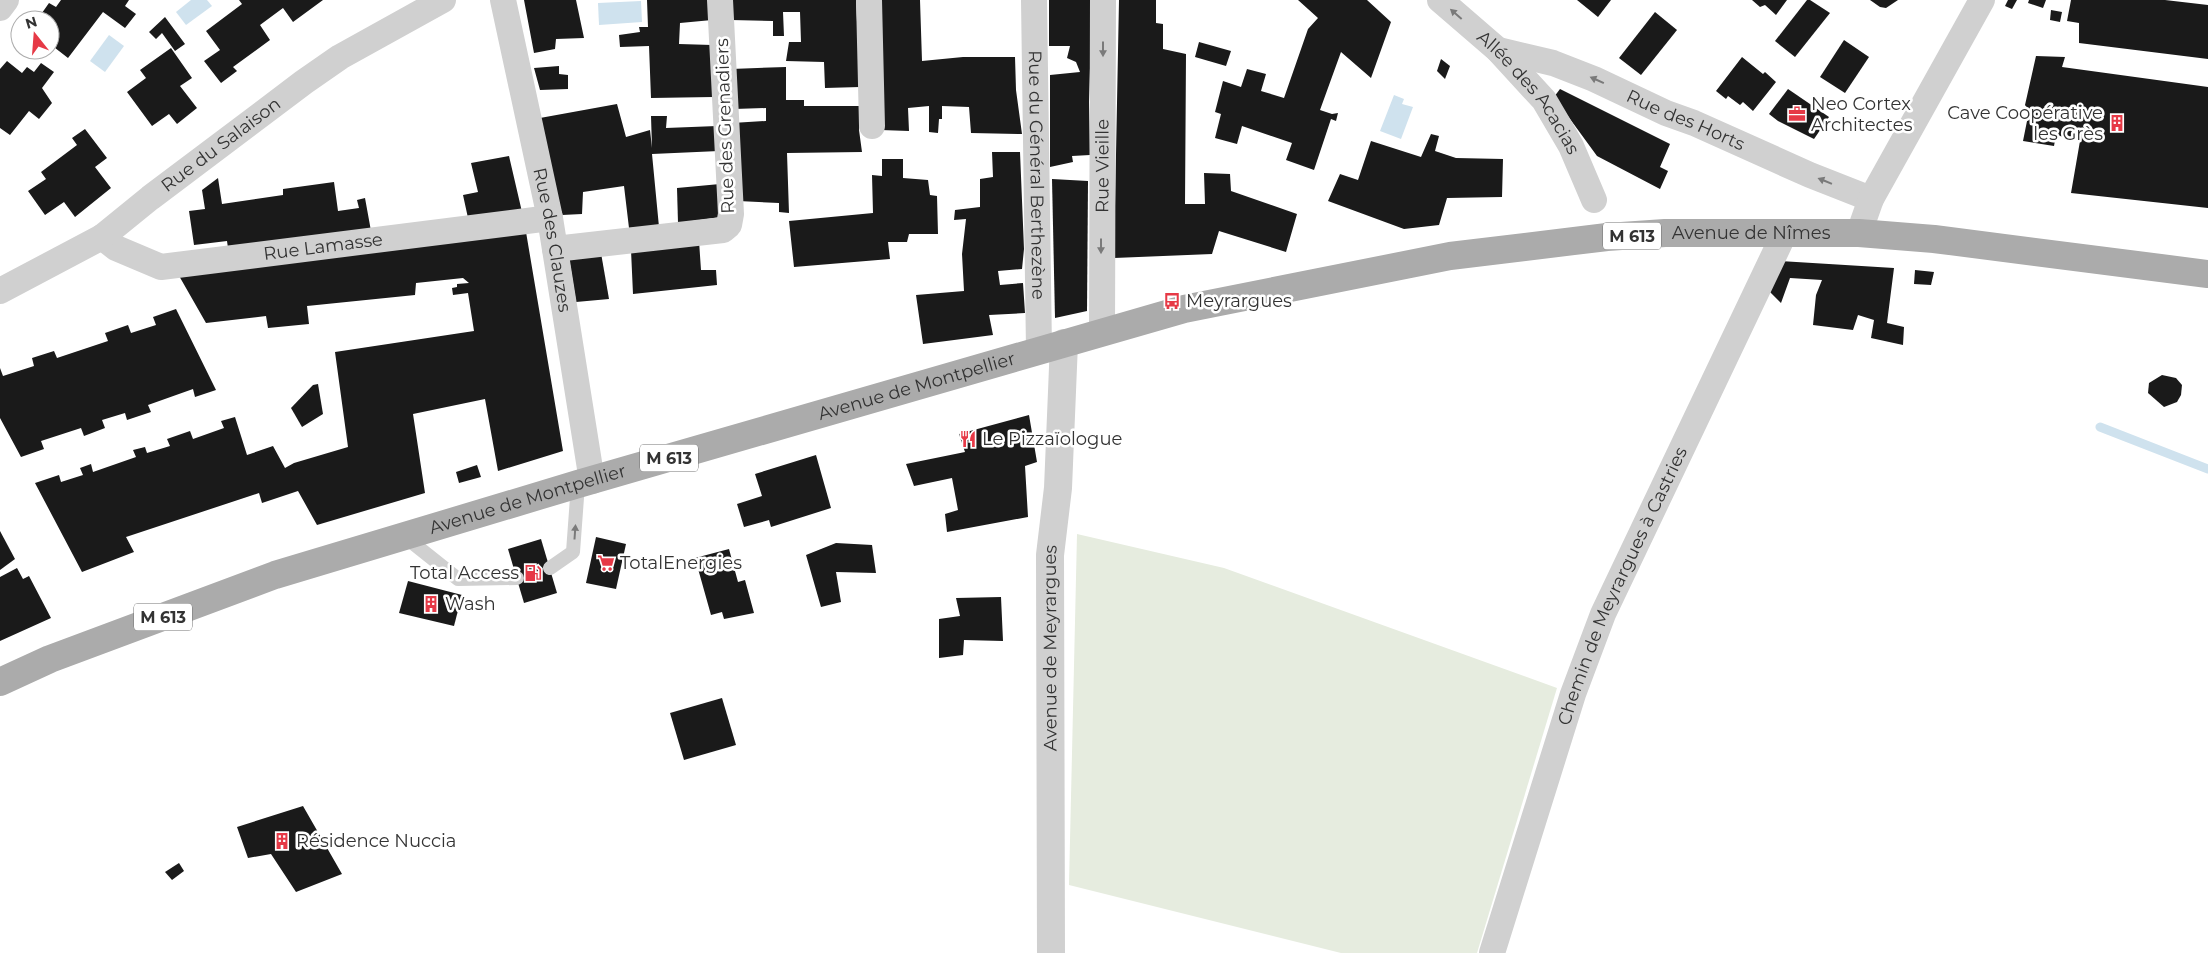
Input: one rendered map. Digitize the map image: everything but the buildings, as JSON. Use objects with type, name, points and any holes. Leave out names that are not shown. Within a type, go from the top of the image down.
[{"type":"main road","name":"Avenue de Nîmes","points":[[1052,346],[1184,309],[1450,256],[1606,237],[1665,233],[1859,233],[1934,239],[2208,274]]},
{"type":"main road","name":"Avenue de Montpellier","points":[[0,682],[50,659],[275,575],[585,482],[1052,346]]},
{"type":"street","points":[[0,8],[6,0]]},
{"type":"street","name":"Rue du Salaison","points":[[0,290],[102,237],[158,192],[304,82],[340,57],[443,0]]},
{"type":"street","name":"Rue des Clauzes","points":[[502,0],[550,218],[585,482]]},
{"type":"street","name":"Rue des Grenadiers","points":[[555,249],[723,230],[729,225],[731,214],[720,0]]},
{"type":"street","points":[[870,0],[872,126]]},
{"type":"street","name":"Rue du Général Berthezène","points":[[1034,0],[1052,346]]},
{"type":"street","name":"Rue Vieille","points":[[1102,332],[1103,0]]},
{"type":"street","name":"Allée des Acacias","points":[[1440,0],[1498,50],[1544,100],[1571,146],[1594,200]]},
{"type":"street","points":[[1859,233],[1871,199],[1982,0]]},
{"type":"street","name":"Rue des Horts","points":[[1498,50],[1553,63],[1594,79],[1666,114],[1694,123],[1810,175],[1871,199]]},
{"type":"street","name":"Rue Lamasse","points":[[102,237],[116,248],[161,267],[550,218]]},
{"type":"street","name":"Chemin de Meyrargues à Castries","points":[[1492,953],[1573,694],[1603,614],[1785,232]]},
{"type":"street","name":"Avenue de Meyrargues","points":[[1051,953],[1050,555],[1058,488],[1052,346]]},
{"type":"lane","points":[[550,568],[573,552],[585,482]]},
{"type":"lane","points":[[404,536],[458,579],[517,578]]},
{"type":"shaded area","points":[[1077,534],[1224,568],[1557,688],[1477,953],[1341,953],[1069,885]]},
{"type":"water","points":[[191,0],[207,0],[212,6],[186,25],[176,12]]},
{"type":"water","points":[[641,1],[642,22],[599,25],[598,3]]},
{"type":"water","points":[[109,35],[124,46],[105,72],[90,61]]},
{"type":"water","points":[[1394,95],[1404,99],[1402,104],[1413,107],[1401,139],[1380,131]]},
{"type":"waterway","points":[[2100,427],[2208,469]]},
{"type":"place","name":"Neo Cortex Architectes","points":[[1797,114]]},
{"type":"place","name":"Cave Coopérative les Grès","points":[[2117,123]]},
{"type":"place","name":"Meyrargues","points":[[1172,301]]},
{"type":"place","name":"Le Pizzaïologue","points":[[968,439]]},
{"type":"place","name":"TotalEnergies","points":[[606,563]]},
{"type":"place","name":"Total Access","points":[[533,573]]},
{"type":"place","name":"Wash","points":[[431,604]]},
{"type":"place","name":"Résidence Nuccia","points":[[282,841]]}]
